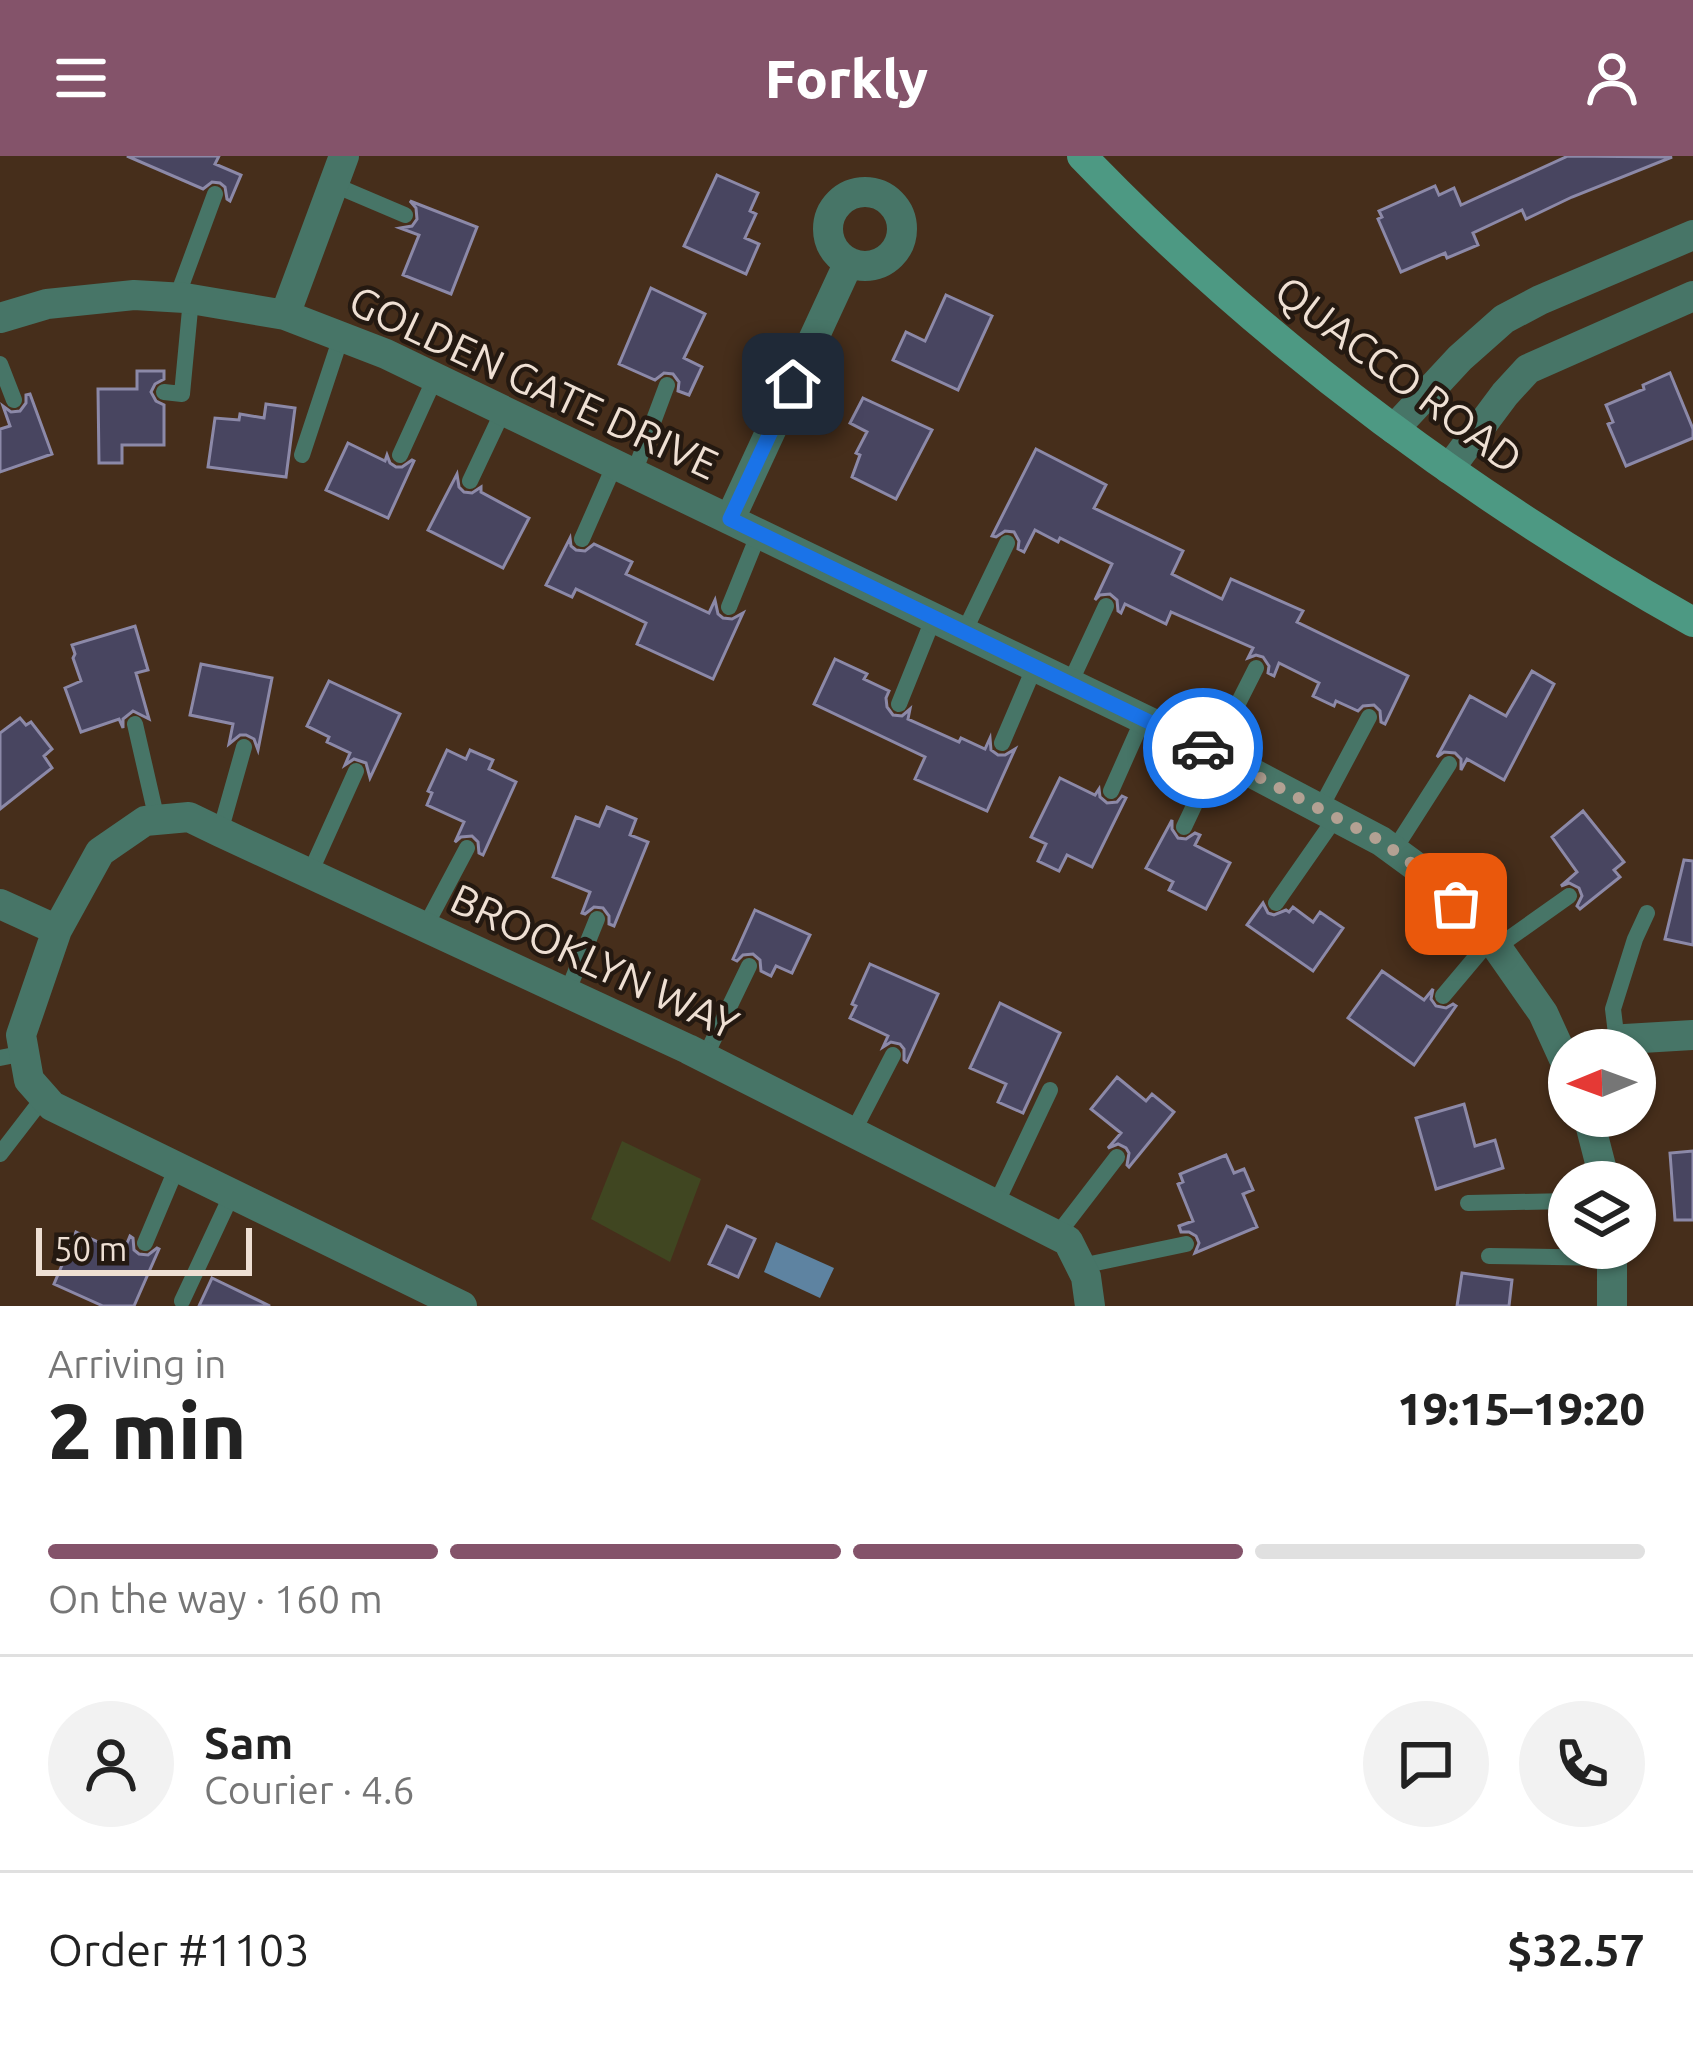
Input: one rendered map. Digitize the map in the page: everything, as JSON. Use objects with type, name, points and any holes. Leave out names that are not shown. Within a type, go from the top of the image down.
[{"type":"street","name":"QUACCO ROAD","points":[[1082,156],[1164,238],[1275,337],[1394,429],[1515,516],[1693,622]]},
{"type":"street","points":[[285,315],[338,170]]},
{"type":"street","points":[[1394,429],[1460,358],[1504,320],[1693,235]]},
{"type":"street","points":[[730,519],[849,262]]},
{"type":"street","name":"GOLDEN GATE DRIVE","points":[[0,318],[47,304],[134,295],[184,298],[285,315],[386,354],[1215,754],[1394,850],[1422,871],[1494,943],[1551,1029]]},
{"type":"street","points":[[1449,469],[1528,369],[1693,296]]},
{"type":"street","name":"BROOKLYN WAY","points":[[157,820],[188,817],[310,873],[705,1058],[1057,1235],[1068,1241],[1086,1276],[1090,1306]]},
{"type":"street","points":[[157,820],[145,821],[100,852],[57,930],[12,1055],[52,1106],[410,1288],[462,1306]]},
{"type":"street","points":[[0,904],[57,930]]},
{"type":"street","points":[[1656,1037],[1693,1035]]},
{"type":"street","points":[[1612,1269],[1612,1306]]},
{"type":"lane","points":[[338,170],[405,215]]},
{"type":"lane","points":[[164,392],[182,394],[184,298],[215,194]]},
{"type":"lane","points":[[302,455],[341,337]]},
{"type":"lane","points":[[0,364],[14,400]]},
{"type":"lane","points":[[400,454],[435,378]]},
{"type":"lane","points":[[582,539],[667,385]]},
{"type":"lane","points":[[470,481],[503,411]]},
{"type":"lane","points":[[729,607],[759,533]]},
{"type":"lane","points":[[964,632],[1007,543]]},
{"type":"lane","points":[[1070,683],[1106,606]]},
{"type":"lane","points":[[899,704],[934,617]]},
{"type":"lane","points":[[1002,743],[1035,667]]},
{"type":"lane","points":[[1184,827],[1256,668]]},
{"type":"lane","points":[[1276,903],[1328,813],[1369,717]]},
{"type":"lane","points":[[1111,791],[1143,719]]},
{"type":"lane","points":[[135,724],[157,820]]},
{"type":"lane","points":[[220,832],[244,747]]},
{"type":"lane","points":[[1394,850],[1449,764]]},
{"type":"lane","points":[[310,873],[356,771]]},
{"type":"lane","points":[[425,927],[467,848]]},
{"type":"lane","points":[[1443,996],[1494,943],[1569,896]]},
{"type":"lane","points":[[1609,1029],[1647,913]]},
{"type":"lane","points":[[567,993],[597,919]]},
{"type":"lane","points":[[705,1058],[749,966]]},
{"type":"lane","points":[[853,1132],[892,1055]]},
{"type":"lane","points":[[996,1204],[1050,1090]]},
{"type":"lane","points":[[0,1154],[44,1097]]},
{"type":"lane","points":[[1057,1235],[1117,1157]]},
{"type":"lane","points":[[146,1243],[177,1167]]},
{"type":"lane","points":[[182,1300],[232,1194]]},
{"type":"lane","points":[[1468,1203],[1548,1201]]},
{"type":"lane","points":[[1081,1266],[1186,1244]]},
{"type":"lane","points":[[1489,1256],[1548,1255]]},
{"type":"green space","points":[[622,1141],[701,1179],[670,1262],[591,1219]]},
{"type":"water","points":[[776,1242],[834,1268],[820,1298],[764,1272]]},
{"type":"building","points":[[127,156],[219,156],[215,164],[241,175],[230,201],[220,183],[212,182],[203,189]]},
{"type":"building","points":[[1568,156],[1672,157],[1526,219],[1522,210],[1473,233],[1478,245],[1401,272],[1378,219],[1382,217],[1379,211],[1435,186],[1439,195],[1454,188],[1461,205]]},
{"type":"building","points":[[717,175],[758,193],[750,211],[756,214],[745,238],[759,244],[746,274],[684,246]]},
{"type":"building","points":[[410,201],[477,227],[451,294],[403,275],[419,235],[400,228],[412,226],[417,219]]},
{"type":"building","points":[[651,288],[705,314],[684,358],[702,367],[689,395],[678,391],[673,374],[664,373],[655,380],[619,364]]},
{"type":"building","points":[[946,295],[992,316],[958,390],[893,360],[906,332],[925,341]]},
{"type":"building","points":[[137,371],[164,371],[164,379],[151,392],[164,405],[164,445],[122,445],[122,463],[99,463],[98,389],[137,389]]},
{"type":"building","points":[[1670,373],[1693,438],[1626,466],[1608,424],[1613,422],[1606,405]]},
{"type":"building","points":[[30,394],[52,454],[0,472],[0,429],[10,426],[3,406],[20,411]]},
{"type":"building","points":[[863,398],[932,430],[896,499],[852,477],[860,455],[856,453],[867,432],[850,423]]},
{"type":"building","points":[[266,404],[295,408],[286,477],[208,467],[215,418],[239,420],[240,414],[264,418]]},
{"type":"building","points":[[348,443],[385,461],[387,455],[396,467],[414,461],[388,518],[326,490]]},
{"type":"building","points":[[1036,449],[1106,485],[1094,508],[1183,551],[1172,574],[1222,599],[1231,579],[1303,611],[1297,622],[1408,676],[1385,724],[1374,705],[1358,711],[1336,701],[1334,706],[1313,696],[1319,683],[1279,663],[1274,676],[1268,673],[1263,657],[1248,658],[1253,648],[1171,612],[1166,624],[1125,604],[1121,613],[1110,594],[1095,600],[1112,564],[1060,538],[1058,542],[1035,530],[1024,552],[1018,549],[1014,532],[992,536]]},
{"type":"building","points":[[457,474],[464,492],[481,487],[481,492],[529,518],[503,568],[428,530]]},
{"type":"building","points":[[570,538],[576,550],[585,551],[594,544],[632,562],[626,574],[709,613],[715,600],[723,618],[743,613],[713,679],[637,644],[646,623],[576,589],[572,597],[546,585]]},
{"type":"building","points":[[135,626],[148,670],[136,673],[149,719],[133,711],[123,719],[123,728],[119,719],[81,732],[65,688],[81,681],[72,645]]},
{"type":"building","points":[[835,659],[889,691],[887,707],[893,715],[902,716],[910,709],[908,719],[985,749],[990,738],[991,750],[998,755],[1015,749],[987,811],[915,779],[925,757],[814,704]]},
{"type":"building","points":[[201,664],[272,678],[258,750],[254,739],[246,735],[229,744],[233,724],[190,715]]},
{"type":"building","points":[[1532,671],[1554,684],[1504,780],[1467,759],[1461,770],[1461,759],[1455,753],[1437,757],[1470,696],[1506,716]]},
{"type":"building","points":[[329,681],[400,714],[370,778],[366,763],[354,759],[345,765],[350,753],[307,726]]},
{"type":"building","points":[[20,718],[26,725],[31,722],[52,749],[44,756],[52,768],[0,809],[0,733]]},
{"type":"building","points":[[447,750],[466,759],[470,750],[493,760],[489,769],[516,782],[483,855],[472,836],[455,842],[464,822],[427,805],[432,793],[428,791]]},
{"type":"building","points":[[1060,778],[1095,795],[1099,789],[1107,803],[1126,798],[1092,867],[1067,855],[1059,871],[1038,861],[1046,844],[1031,837]]},
{"type":"building","points":[[607,807],[636,819],[630,835],[648,842],[614,926],[603,908],[582,913],[590,892],[553,877],[576,817],[599,826]]},
{"type":"building","points":[[1583,811],[1624,862],[1614,870],[1620,877],[1580,909],[1579,888],[1569,883],[1561,886],[1577,872],[1552,837]]},
{"type":"building","points":[[1172,820],[1178,838],[1200,835],[1195,845],[1230,863],[1206,909],[1169,890],[1173,882],[1146,868]]},
{"type":"building","points":[[1684,860],[1693,861],[1693,945],[1665,939]]},
{"type":"building","points":[[1263,903],[1268,913],[1289,912],[1293,907],[1313,922],[1320,912],[1343,928],[1313,971],[1247,925]]},
{"type":"building","points":[[755,910],[810,935],[792,973],[776,966],[771,976],[761,971],[760,960],[753,954],[733,959]]},
{"type":"building","points":[[870,964],[938,994],[907,1062],[900,1044],[883,1047],[888,1036],[850,1018]]},
{"type":"building","points":[[1382,971],[1424,1000],[1433,989],[1431,999],[1436,1006],[1456,1006],[1414,1065],[1348,1018]]},
{"type":"building","points":[[1000,1003],[1060,1033],[1023,1113],[998,1102],[1006,1084],[970,1068]]},
{"type":"building","points":[[1117,1077],[1146,1101],[1152,1094],[1174,1112],[1129,1167],[1126,1148],[1118,1144],[1108,1148],[1121,1133],[1091,1109]]},
{"type":"building","points":[[1464,1104],[1475,1146],[1495,1140],[1503,1168],[1436,1189],[1416,1118]]},
{"type":"building","points":[[1693,1151],[1693,1220],[1675,1220],[1670,1153]]},
{"type":"building","points":[[1226,1155],[1234,1173],[1244,1169],[1253,1190],[1243,1194],[1257,1227],[1195,1253],[1196,1236],[1181,1232],[1179,1226],[1193,1221],[1178,1184],[1183,1182],[1180,1174]]},
{"type":"building","points":[[727,1226],[755,1239],[738,1277],[709,1264]]},
{"type":"building","points":[[76,1232],[123,1253],[130,1236],[139,1254],[159,1249],[134,1306],[103,1306],[54,1284]]},
{"type":"building","points":[[1462,1273],[1512,1280],[1509,1306],[1457,1306]]},
{"type":"building","points":[[212,1278],[270,1306],[199,1306]]},
{"type":"way so far","points":[[1203,748],[1381,841],[1456,904]]},
{"type":"route","points":[[793,384],[730,519],[1203,748]]}]
